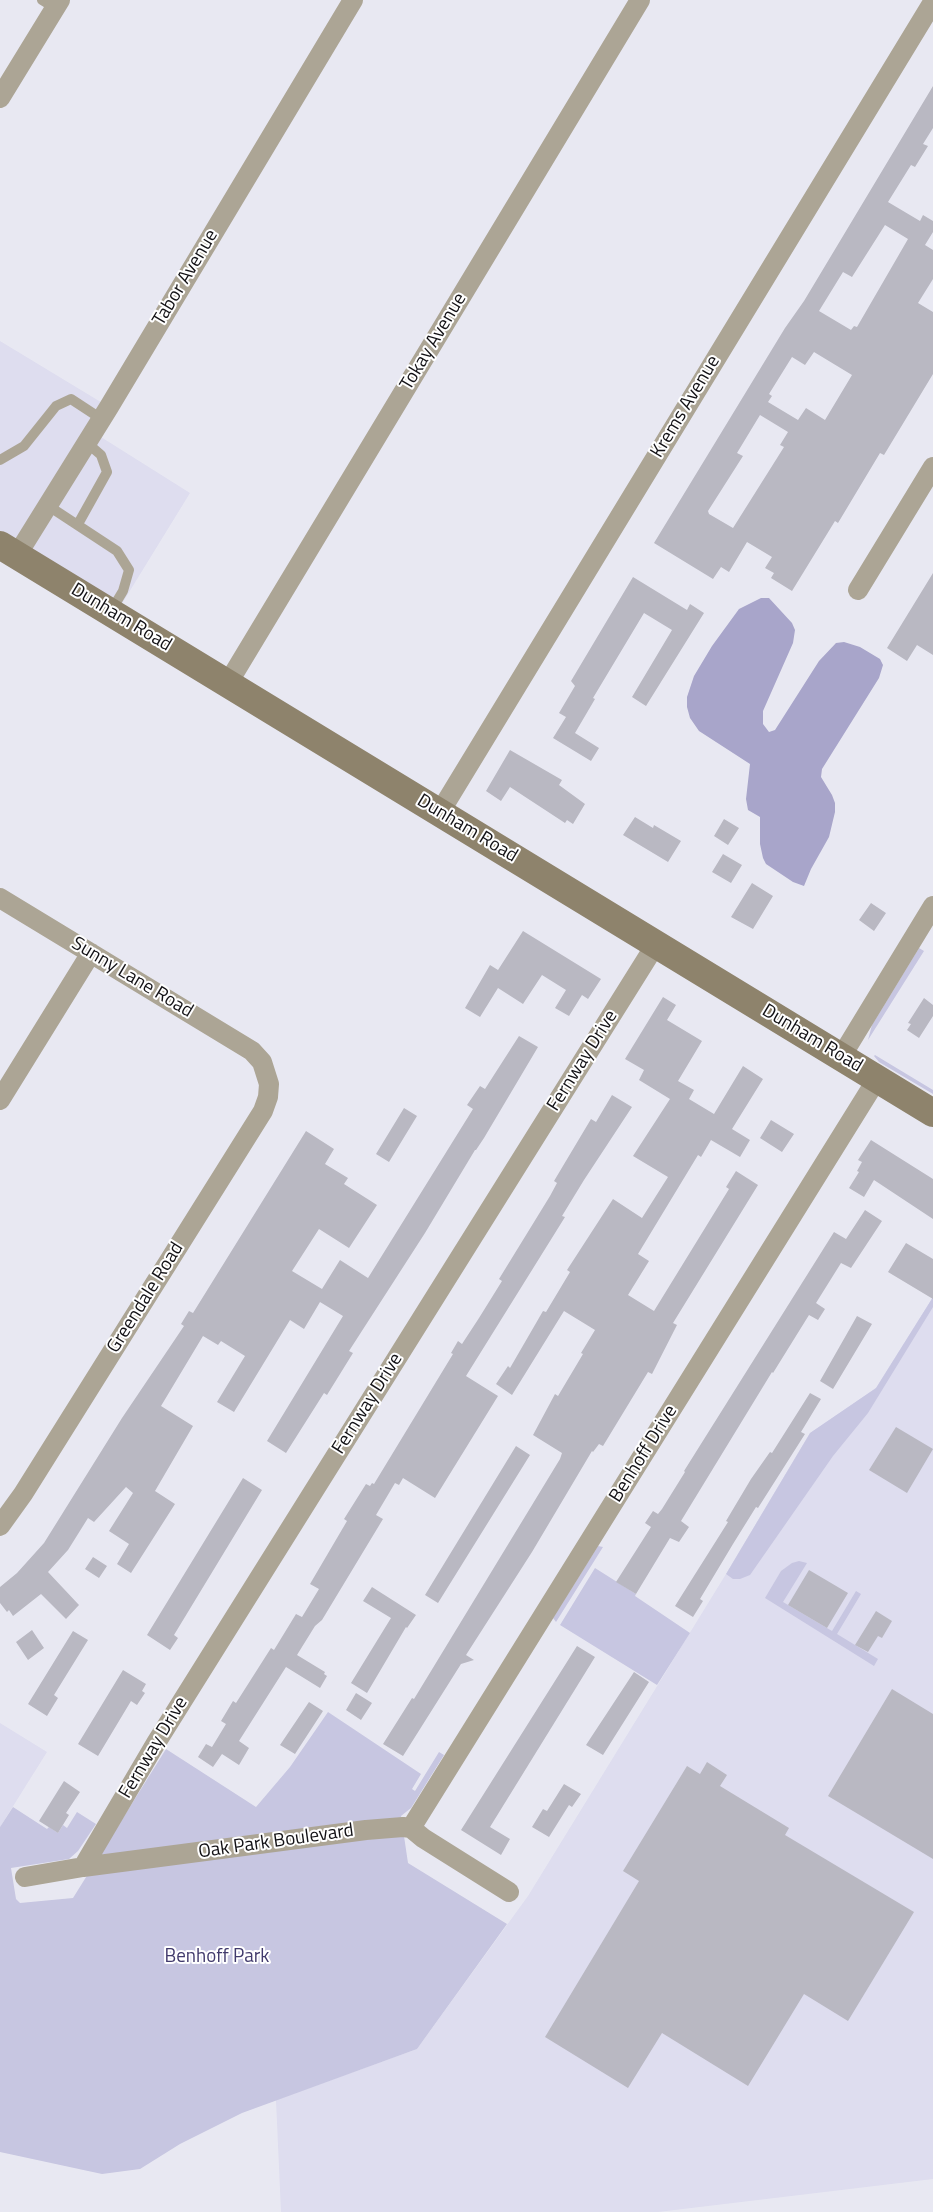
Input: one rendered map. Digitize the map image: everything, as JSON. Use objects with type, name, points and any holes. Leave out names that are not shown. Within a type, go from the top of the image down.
[{"type":"street","name":"Tabor Avenue","points":[[9,550],[47,505],[353,0]]},
{"type":"street","name":"Tokay Avenue","points":[[228,683],[640,0]]},
{"type":"street","name":"Krems Avenue","points":[[440,812],[933,2]]},
{"type":"street","points":[[0,98],[52,3]]},
{"type":"street","points":[[858,590],[933,467]]},
{"type":"street","name":"Dunham Road","points":[[9,550],[933,1112]]},
{"type":"street","name":"Sunny Lane Road","points":[[0,898],[245,1047],[262,1062]]},
{"type":"street","points":[[841,1057],[933,906]]},
{"type":"street","name":"Fernway Drive","points":[[84,1867],[156,1743],[656,944]]},
{"type":"street","points":[[0,1100],[91,953]]},
{"type":"street","name":"Greendale Road","points":[[0,1526],[23,1494],[263,1111],[268,1097],[269,1084],[262,1062]]},
{"type":"street","name":"Benhoff Drive","points":[[410,1828],[877,1079]]},
{"type":"street","points":[[410,1828],[509,1892]]},
{"type":"street","name":"Oak Park Boulevard","points":[[25,1877],[84,1867],[366,1830],[410,1828]]},
{"type":"lane","points":[[0,460],[24,446],[56,406],[71,399],[100,418]]},
{"type":"lane","points":[[78,524],[107,472],[101,455],[86,442]]},
{"type":"lane","points":[[47,505],[117,550],[129,570],[123,591],[110,612]]},
{"type":"shaded area","points":[[0,341],[109,407],[93,432],[190,493],[115,615],[0,544]]},
{"type":"shaded area","points":[[761,598],[769,598],[792,623],[795,630],[793,643],[763,711],[763,724],[769,732],[775,730],[819,661],[836,643],[844,642],[860,647],[880,659],[883,665],[879,678],[822,769],[821,777],[832,795],[835,803],[835,812],[829,837],[804,886],[793,882],[766,864],[763,858],[760,844],[760,817],[748,810],[746,799],[750,764],[699,731],[690,718],[687,707],[687,697],[694,676],[712,646],[739,609]]},
{"type":"shaded area","points":[[933,1297],[933,2179],[658,2212],[281,2212],[276,2100],[417,2049],[528,1896],[726,1574],[810,1433],[876,1388]]},
{"type":"shaded area","points":[[0,1723],[47,1752],[0,1827]]},
{"type":"green space","points":[[919,948],[924,951],[868,1040],[872,1025]]},
{"type":"green space","points":[[875,1055],[933,1090],[933,1094],[879,1062]]},
{"type":"green space","points":[[933,1297],[933,1307],[868,1413],[833,1456],[750,1575],[740,1579],[733,1579],[726,1574],[810,1433],[876,1388]]},
{"type":"green space","points":[[598,1546],[603,1547],[556,1622],[553,1618]]},
{"type":"green space","points":[[799,1561],[807,1563],[783,1602],[832,1631],[856,1591],[861,1594],[837,1634],[878,1659],[874,1666],[765,1598],[781,1571],[792,1563]]},
{"type":"green space","points":[[595,1568],[636,1594],[635,1596],[690,1633],[657,1685],[560,1625]]},
{"type":"green space","name":"Benhoff Park","points":[[328,1712],[421,1774],[412,1789],[415,1791],[439,1752],[444,1755],[411,1808],[401,1816],[408,1863],[507,1924],[417,2049],[242,2113],[180,2144],[140,2169],[102,2174],[0,2152],[0,1827],[13,1807],[47,1829],[49,1827],[58,1833],[63,1825],[67,1828],[77,1812],[96,1824],[78,1851],[69,1859],[11,1868],[16,1899],[20,1903],[73,1898],[166,1749],[256,1807],[290,1767]]},
{"type":"building","points":[[933,86],[933,128],[923,144],[928,146],[915,167],[911,165],[888,202],[920,221],[923,215],[933,221],[933,232],[925,245],[933,250],[933,279],[918,303],[933,312],[933,374],[884,455],[880,453],[838,523],[835,521],[792,591],[771,578],[774,573],[765,568],[772,557],[747,542],[729,572],[721,567],[713,579],[654,543],[785,328],[804,301]],"holes":[[[885,225],[908,239],[857,327],[854,326],[851,330],[819,311],[843,272],[852,277]],[[814,352],[852,375],[825,420],[806,408],[798,420],[768,402],[772,396],[769,394],[792,357],[805,365]],[[760,415],[788,432],[780,445],[784,447],[733,528],[709,514],[708,511],[743,456],[737,453]]]},
{"type":"building","points":[[933,573],[933,655],[917,645],[907,661],[887,648]]},
{"type":"building","points":[[633,577],[687,610],[690,604],[704,613],[646,706],[632,697],[672,630],[644,613],[593,698],[595,699],[575,733],[599,748],[591,761],[553,738],[566,717],[559,713],[575,686],[571,681]]},
{"type":"building","points":[[510,750],[562,780],[559,785],[585,804],[573,824],[567,820],[565,823],[510,787],[501,801],[486,791]]},
{"type":"building","points":[[635,817],[653,828],[654,825],[681,841],[668,862],[623,835]]},
{"type":"building","points":[[724,819],[739,828],[728,845],[714,836]]},
{"type":"building","points":[[723,854],[742,865],[731,883],[712,872]]},
{"type":"building","points":[[752,883],[773,896],[753,929],[731,917]]},
{"type":"building","points":[[871,903],[886,913],[874,931],[859,920]]},
{"type":"building","points":[[523,931],[601,979],[588,999],[582,995],[569,1016],[555,1008],[566,990],[542,975],[523,1004],[498,988],[480,1017],[465,1008],[490,965],[498,970]]},
{"type":"building","points":[[663,997],[676,1005],[667,1020],[702,1041],[678,1081],[694,1090],[689,1099],[714,1114],[743,1066],[763,1079],[732,1129],[750,1140],[740,1157],[711,1140],[701,1157],[698,1155],[638,1254],[649,1261],[628,1295],[654,1311],[729,1189],[726,1187],[736,1171],[758,1185],[673,1323],[677,1325],[652,1374],[648,1372],[603,1446],[599,1444],[592,1451],[532,1552],[466,1655],[474,1660],[461,1664],[403,1756],[383,1744],[412,1698],[414,1699],[560,1459],[562,1453],[533,1435],[555,1394],[558,1396],[595,1330],[564,1311],[512,1395],[496,1384],[508,1366],[510,1368],[543,1311],[546,1312],[570,1272],[567,1270],[613,1199],[642,1218],[668,1177],[633,1156],[670,1099],[639,1080],[644,1070],[625,1059]]},
{"type":"building","points":[[924,998],[933,1005],[933,1016],[919,1038],[907,1030],[911,1024],[908,1023]]},
{"type":"building","points":[[519,1036],[538,1047],[425,1233],[349,1351],[353,1353],[327,1395],[324,1393],[286,1453],[267,1441],[343,1316],[320,1302],[304,1329],[290,1320],[234,1412],[217,1402],[245,1356],[221,1341],[218,1345],[203,1336],[161,1406],[193,1426],[155,1491],[175,1504],[131,1573],[117,1564],[129,1544],[109,1531],[133,1493],[126,1487],[94,1522],[88,1518],[68,1550],[48,1572],[79,1605],[66,1619],[41,1594],[13,1616],[9,1610],[7,1612],[0,1603],[0,1587],[17,1573],[44,1543],[122,1418],[184,1326],[181,1324],[189,1311],[193,1313],[306,1131],[334,1149],[325,1164],[348,1178],[344,1184],[377,1205],[349,1248],[319,1229],[292,1271],[322,1289],[340,1260],[368,1278],[473,1109],[467,1105],[480,1086],[485,1089]]},
{"type":"building","points":[[612,1095],[632,1107],[584,1180],[562,1216],[565,1217],[466,1376],[498,1396],[435,1498],[403,1478],[399,1485],[395,1483],[376,1515],[383,1519],[322,1620],[315,1626],[297,1655],[325,1672],[324,1674],[327,1676],[320,1688],[286,1667],[239,1741],[249,1748],[239,1765],[222,1754],[213,1767],[198,1757],[206,1744],[212,1747],[226,1724],[221,1721],[233,1701],[236,1703],[271,1648],[274,1650],[296,1614],[302,1617],[319,1589],[310,1584],[347,1521],[344,1519],[366,1484],[370,1486],[372,1483],[374,1484],[453,1354],[451,1353],[458,1341],[462,1344],[479,1318],[502,1281],[499,1279],[550,1196],[557,1183],[554,1181],[591,1119],[596,1122]]},
{"type":"building","points":[[404,1108],[417,1116],[389,1162],[376,1154]]},
{"type":"building","points":[[771,1120],[794,1134],[782,1152],[760,1138]]},
{"type":"building","points":[[871,1140],[933,1179],[933,1219],[874,1180],[864,1197],[849,1188],[859,1172],[857,1171],[862,1162],[858,1160]]},
{"type":"building","points":[[865,1210],[882,1221],[851,1268],[841,1263],[816,1303],[825,1309],[818,1320],[809,1315],[772,1372],[681,1521],[689,1527],[679,1542],[670,1538],[636,1594],[616,1582],[651,1527],[645,1523],[653,1511],[658,1514],[662,1509],[834,1232],[846,1239]]},
{"type":"building","points":[[906,1243],[933,1259],[933,1299],[888,1272]]},
{"type":"building","points":[[857,1316],[872,1324],[833,1389],[820,1381]]},
{"type":"building","points":[[810,1393],[821,1399],[801,1432],[805,1434],[733,1544],[700,1599],[703,1601],[693,1617],[675,1606],[728,1522],[726,1521],[751,1479],[770,1452],[772,1453]]},
{"type":"building","points":[[896,1427],[933,1449],[907,1493],[869,1470]]},
{"type":"building","points":[[516,1446],[530,1455],[438,1603],[425,1595]]},
{"type":"building","points":[[243,1478],[262,1490],[174,1635],[178,1638],[170,1650],[147,1635]]},
{"type":"building","points":[[93,1557],[107,1566],[99,1578],[85,1569]]},
{"type":"building","points":[[809,1570],[848,1593],[827,1628],[788,1605]]},
{"type":"building","points":[[372,1587],[416,1615],[406,1627],[367,1693],[351,1683],[391,1618],[363,1601]]},
{"type":"building","points":[[876,1611],[892,1621],[882,1638],[878,1636],[868,1652],[855,1645]]},
{"type":"building","points":[[32,1630],[44,1648],[28,1660],[16,1642]]},
{"type":"building","points":[[73,1631],[88,1640],[54,1695],[58,1698],[47,1716],[28,1704]]},
{"type":"building","points":[[577,1646],[595,1657],[490,1827],[510,1839],[501,1855],[461,1830]]},
{"type":"building","points":[[123,1670],[146,1684],[142,1691],[145,1693],[137,1705],[131,1701],[98,1756],[78,1744]]},
{"type":"building","points":[[634,1672],[649,1682],[603,1755],[586,1745]]},
{"type":"building","points":[[892,1689],[933,1714],[933,1859],[828,1796]]},
{"type":"building","points":[[356,1693],[372,1703],[361,1720],[346,1710]]},
{"type":"building","points":[[309,1702],[323,1711],[295,1754],[280,1745]]},
{"type":"building","points":[[707,1762],[727,1775],[720,1786],[789,1828],[785,1835],[914,1912],[848,2021],[804,1994],[748,2086],[662,2033],[628,2088],[545,2037],[639,1881],[623,1871],[687,1766],[700,1774]]},
{"type":"building","points":[[64,1781],[80,1792],[66,1813],[69,1815],[58,1833],[39,1821]]},
{"type":"building","points":[[564,1784],[581,1794],[572,1807],[569,1805],[549,1837],[532,1827],[543,1809],[547,1811]]}]
